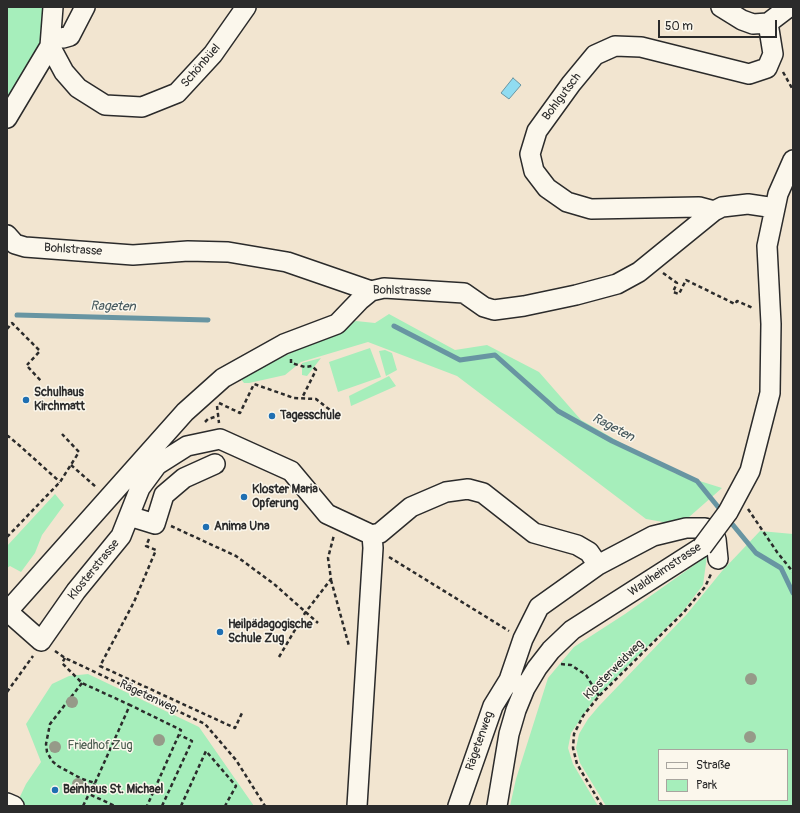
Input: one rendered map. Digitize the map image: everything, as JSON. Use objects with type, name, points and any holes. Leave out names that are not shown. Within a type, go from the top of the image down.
[{"type":"street","points":[[7,118],[51,42],[53,7]]},
{"type":"street","points":[[51,42],[70,36],[85,7]]},
{"type":"street","name":"Schönbüel","points":[[51,42],[64,72],[78,88],[105,104],[142,107],[177,93],[213,54],[246,7]]},
{"type":"street","points":[[721,7],[740,13],[753,24],[779,15]]},
{"type":"street","name":"Bohlgutsch","points":[[714,211],[699,207],[591,209],[567,202],[547,188],[534,171],[530,154],[537,131],[571,84],[596,55],[615,46],[641,47],[749,74],[767,68],[773,54],[779,15]]},
{"type":"street","name":"Waldheimstrasse","points":[[497,806],[517,684],[537,668],[551,650],[572,630],[702,547],[728,512],[750,471],[770,393],[771,324],[767,246],[778,194],[793,160]]},
{"type":"street","name":"Bohlstrasse","points":[[7,235],[15,244],[25,247],[133,255],[188,251],[228,252],[287,262],[371,291],[384,288],[464,293],[484,306],[494,310],[524,306],[576,295],[617,284],[638,272],[714,211],[722,207],[748,204],[774,208]]},
{"type":"street","points":[[42,642],[7,611],[185,412],[223,378],[284,344],[337,324],[360,300],[371,291]]},
{"type":"street","name":"Klosterstrasse","points":[[42,642],[76,591],[121,536],[140,488],[157,465],[187,446],[220,439],[291,471],[327,514],[372,542]]},
{"type":"street","points":[[129,516],[156,521],[164,495],[184,478],[215,464]]},
{"type":"street","points":[[358,806],[372,542],[380,533],[411,507],[446,492],[468,489],[482,493],[534,533],[577,545],[589,552],[598,565]]},
{"type":"street","points":[[517,684],[523,639],[540,607],[598,565],[653,536],[695,528],[716,539],[718,559]]},
{"type":"street","name":"Rägetenweg","points":[[458,806],[493,706],[517,684]]},
{"type":"street","points":[[7,803],[14,806]]},
{"type":"path","points":[[661,271],[666,277],[677,283],[673,292],[679,294],[686,280],[735,304],[737,301],[754,309]]},
{"type":"path","points":[[7,329],[12,323],[40,351],[28,366],[42,382]]},
{"type":"path","points":[[298,366],[312,366],[316,370],[302,398]]},
{"type":"path","points":[[217,402],[240,413],[254,384],[294,398],[316,398],[330,410]]},
{"type":"path","points":[[204,422],[208,418],[218,416]]},
{"type":"path","points":[[7,537],[60,482],[79,452],[62,434]]},
{"type":"path","points":[[7,437],[8,436],[20,446],[60,482]]},
{"type":"path","points":[[71,465],[92,483]]},
{"type":"path","points":[[738,494],[777,552],[793,572]]},
{"type":"path","points":[[242,713],[235,728],[100,666],[134,602],[156,550],[146,546],[156,521],[236,556],[274,584],[318,623]]},
{"type":"path","points":[[334,532],[328,558],[330,579],[350,648]]},
{"type":"path","points":[[372,542],[523,639]]},
{"type":"path","name":"Klosterweidweg","points":[[602,806],[577,764],[572,748],[574,734],[583,716],[599,696],[684,612],[705,587],[718,559]]},
{"type":"path","points":[[279,657],[305,613],[330,579]]},
{"type":"path","points":[[7,692],[42,642]]},
{"type":"path","name":"Rägetenweg","points":[[42,642],[65,658],[205,724],[236,760],[265,806]]},
{"type":"path","points":[[65,658],[62,663],[82,683],[181,730],[147,806]]},
{"type":"path","points":[[554,664],[571,665],[586,674],[599,696]]},
{"type":"path","points":[[82,683],[50,724],[46,744],[47,752],[58,766],[82,779],[95,783]]},
{"type":"path","points":[[83,806],[130,706]]},
{"type":"path","points":[[162,806],[192,741],[180,735]]},
{"type":"path","points":[[181,806],[206,751],[236,786],[225,806]]},
{"type":"path","points":[[88,794],[115,806]]},
{"type":"green space","points":[[7,7],[43,7],[43,38],[7,98]]},
{"type":"green space","points":[[389,314],[455,350],[487,345],[539,372],[581,420],[674,473],[722,488],[680,525],[646,519],[457,376],[368,342],[301,362],[285,375],[249,383],[244,383],[240,378],[356,321],[375,323]]},
{"type":"green space","points":[[370,348],[381,377],[338,392],[329,362]]},
{"type":"green space","points":[[385,350],[392,353],[397,370],[386,376],[379,351]]},
{"type":"green space","points":[[321,358],[307,376],[302,375],[302,363]]},
{"type":"green space","points":[[389,376],[396,386],[351,406],[349,396]]},
{"type":"green space","points":[[55,494],[64,505],[42,535],[35,553],[21,572],[10,566],[7,568],[7,546]]},
{"type":"green space","points":[[760,531],[793,534],[793,806],[606,806],[580,763],[576,748],[579,734],[588,719],[687,614],[722,571]]},
{"type":"green space","points":[[707,556],[703,585],[683,611],[593,701],[571,733],[568,748],[573,764],[598,806],[510,806],[516,779],[548,678],[574,647],[625,614]]},
{"type":"green space","name":"Friedhof Zug","points":[[88,674],[199,727],[254,806],[16,805],[26,784],[41,762],[26,724],[52,684],[69,676]]},
{"type":"water","points":[[513,78],[521,85],[509,99],[501,93]]},
{"type":"waterway","name":"Rageten","points":[[17,315],[208,320]]},
{"type":"waterway","name":"Rageten","points":[[394,326],[460,360],[495,355],[558,411],[612,441],[697,481],[723,513]]},
{"type":"waterway","name":"Rageten","points":[[728,519],[756,553],[781,568],[793,593]]},
{"type":"place","name":"Schulhaus Kirchmatt","points":[[26,400]]},
{"type":"place","name":"Tagesschule","points":[[272,416]]},
{"type":"place","name":"Kloster Maria Opferung","points":[[244,497]]},
{"type":"place","name":"Anima Una","points":[[206,527]]},
{"type":"place","name":"Heilpädagogische Schule Zug","points":[[220,632]]},
{"type":"place","name":"Beinhaus St. Michael","points":[[55,790]]}]
